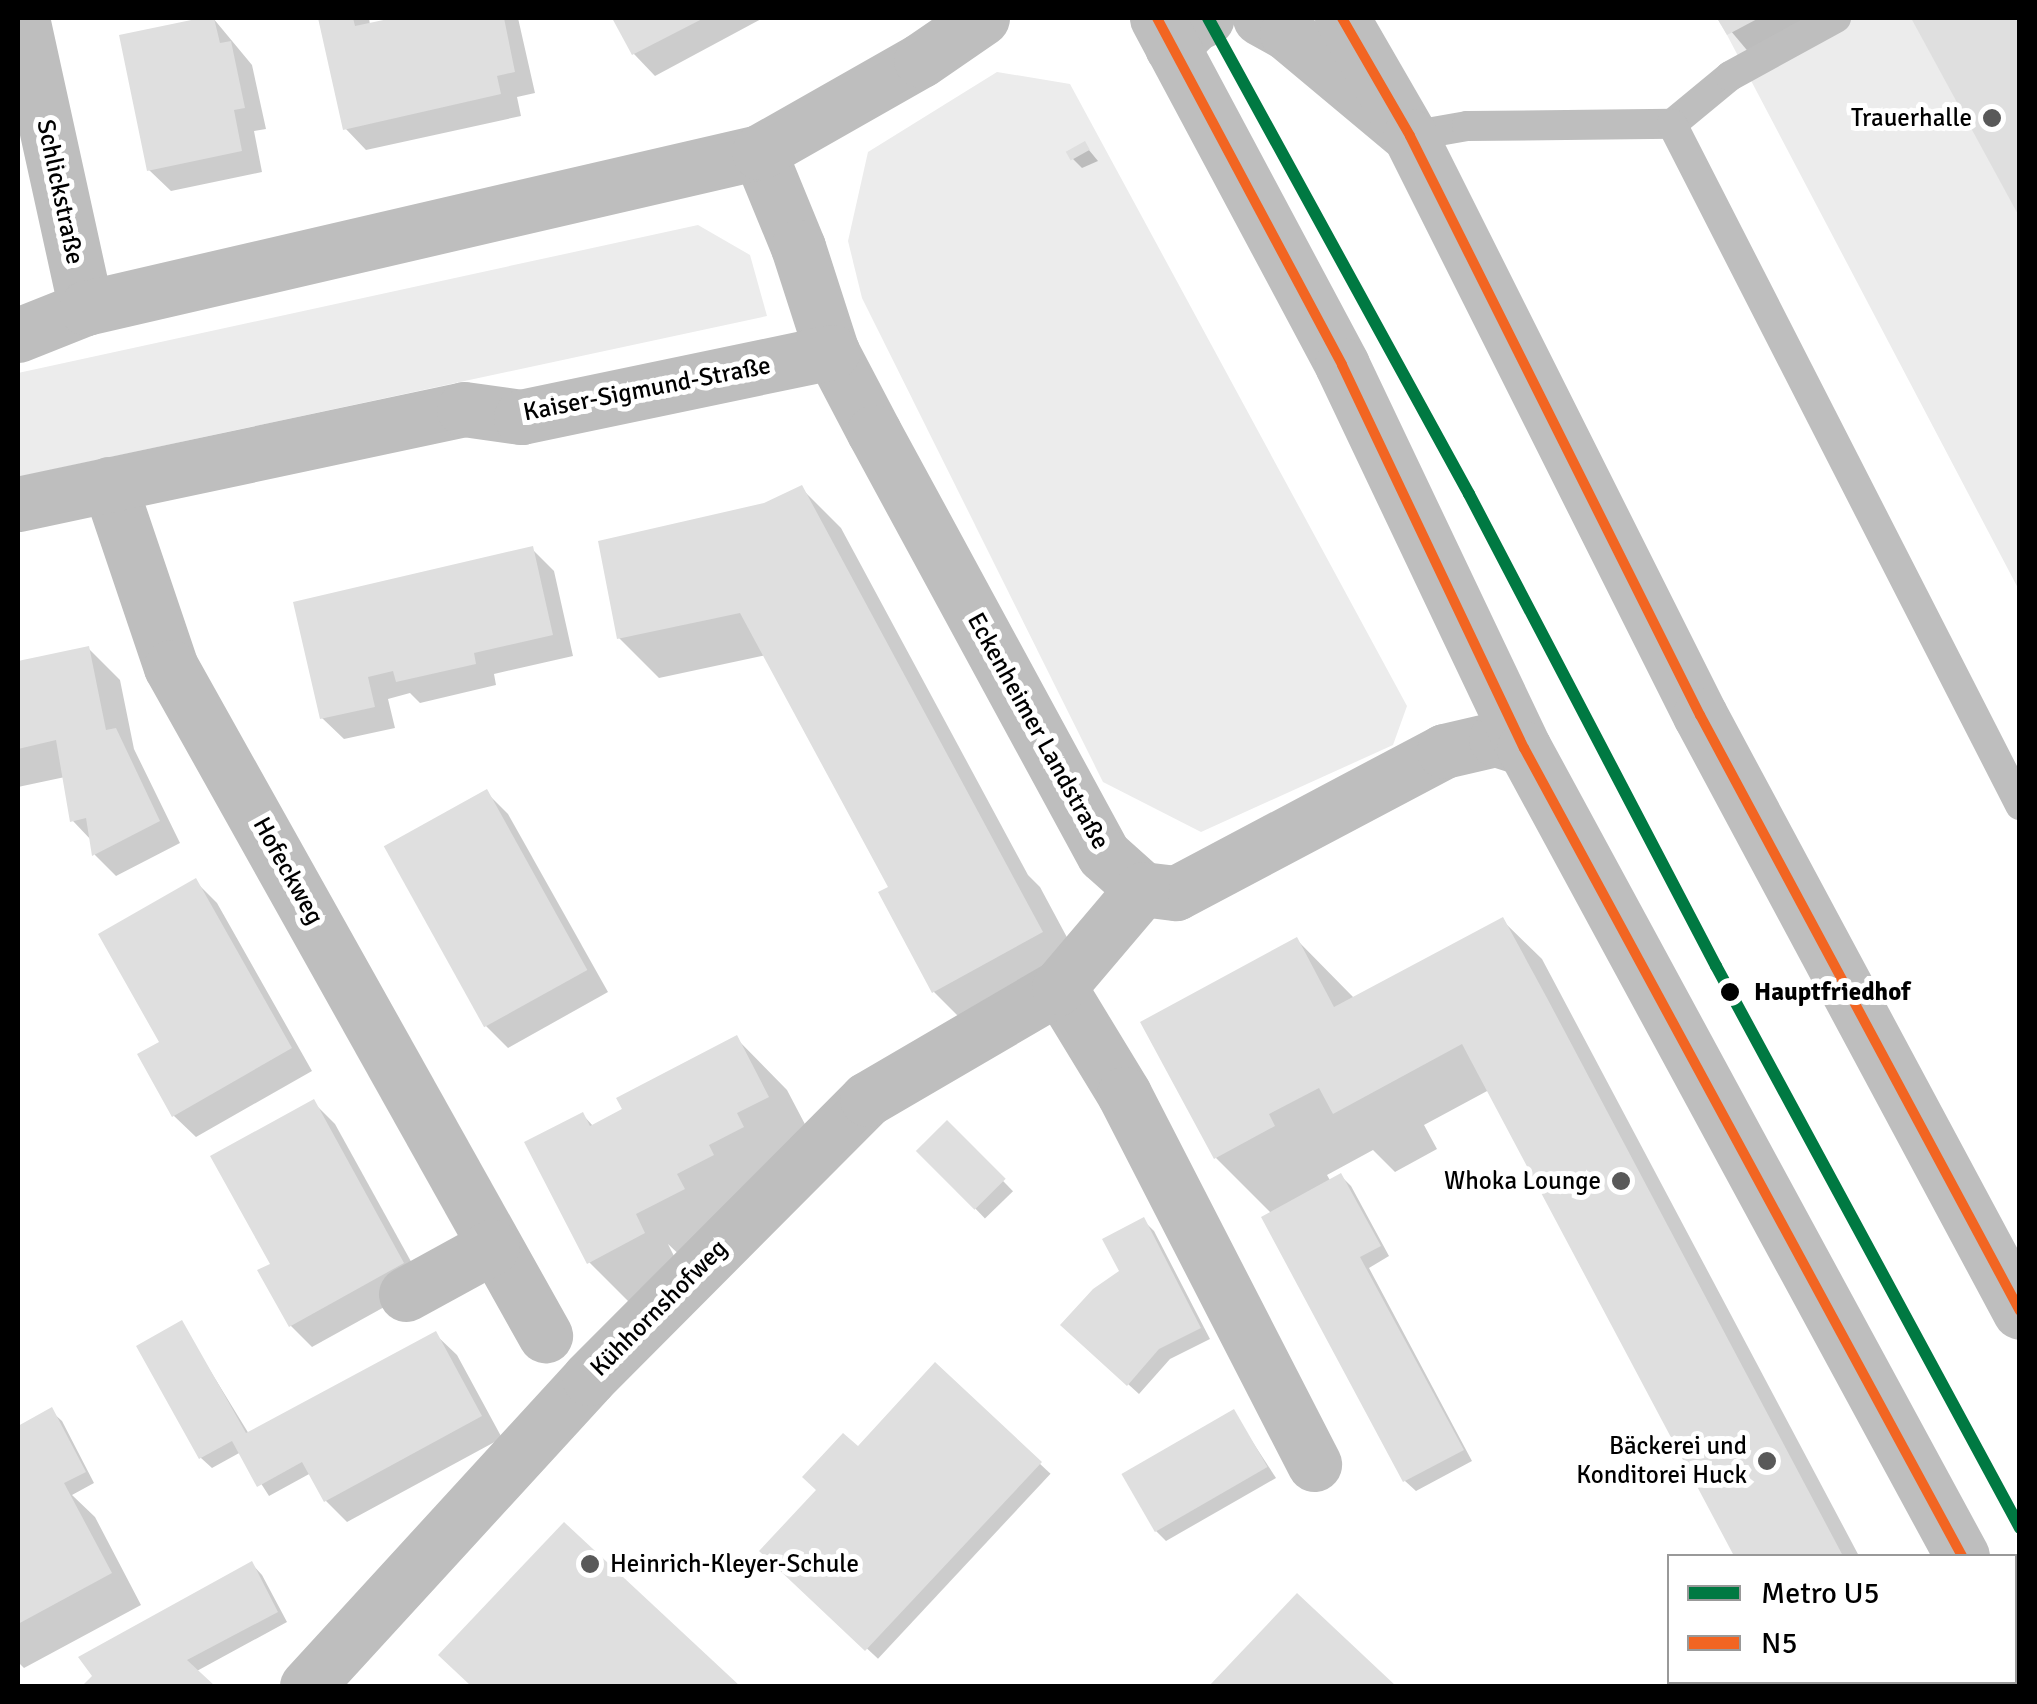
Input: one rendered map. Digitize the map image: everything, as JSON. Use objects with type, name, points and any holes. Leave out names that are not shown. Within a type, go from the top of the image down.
[{"type":"street","name":"Schlickstraße","points":[[22,18],[86,308]]},
{"type":"street","points":[[18,335],[86,308],[758,152],[921,60],[982,18]]},
{"type":"street","points":[[1260,18],[1288,33],[1391,119]]},
{"type":"street","points":[[1322,18],[1391,119]]},
{"type":"street","points":[[1342,18],[1700,715],[2019,1308]]},
{"type":"street","points":[[1178,28],[1524,748],[1961,1554]]},
{"type":"street","points":[[758,152],[798,247],[832,352]]},
{"type":"street","name":"Kaiser-Sigmund-Straße","points":[[18,504],[464,409],[521,417],[832,352]]},
{"type":"street","name":"Eckenheimer Landstraße","points":[[832,352],[1104,854],[1142,888]]},
{"type":"street","name":"Hofeckweg","points":[[109,484],[171,667],[291,876],[492,1248],[545,1335]]},
{"type":"street","points":[[1142,888],[1176,892],[1444,751],[1496,739],[1524,748]]},
{"type":"street","name":"Kühhornshofweg","points":[[306,1686],[589,1378],[867,1099],[1060,987],[1142,888]]},
{"type":"street","points":[[1060,987],[1124,1094],[1314,1464]]},
{"type":"street","points":[[406,1294],[492,1248]]},
{"type":"lane","points":[[1391,119],[1467,126],[1672,124],[1730,76],[1836,18]]},
{"type":"lane","points":[[1672,124],[2020,805]]},
{"type":"shaded area","points":[[1717,18],[2019,18],[2019,590],[1727,35]]},
{"type":"shaded area","points":[[997,72],[1070,84],[1407,706],[1393,745],[1201,832],[1103,782],[862,298],[848,241],[868,152]]},
{"type":"shaded area","points":[[698,225],[750,255],[767,316],[18,477],[18,373]]},
{"type":"building","points":[[214,18],[220,43],[231,41],[245,108],[234,110],[242,151],[147,171],[119,35]]},
{"type":"building","points":[[318,18],[353,18],[355,26],[393,18],[504,18],[515,72],[497,76],[501,94],[343,130]]},
{"type":"building","points":[[612,18],[704,18],[632,55]]},
{"type":"building","points":[[1717,18],[1759,18],[1727,35]]},
{"type":"building","name":"Trauerhalle","points":[[1911,18],[2020,18],[2020,218]]},
{"type":"building","points":[[1085,141],[1090,150],[1071,160],[1066,152]]},
{"type":"building","points":[[802,485],[1043,932],[932,993],[878,892],[888,887],[740,613],[617,639],[598,541],[764,503]]},
{"type":"building","points":[[533,546],[553,635],[474,653],[476,664],[396,682],[393,671],[368,677],[375,707],[320,719],[293,602]]},
{"type":"building","points":[[89,646],[106,730],[116,728],[160,821],[92,856],[86,818],[70,822],[56,740],[18,749],[18,661]]},
{"type":"building","points":[[487,789],[587,970],[484,1027],[384,846]]},
{"type":"building","points":[[196,878],[292,1048],[172,1117],[137,1054],[159,1042],[98,934]]},
{"type":"building","points":[[1503,917],[1842,1554],[1733,1554],[1462,1044],[1333,1114],[1319,1088],[1269,1114],[1275,1126],[1214,1159],[1140,1022],[1297,937],[1334,1007]]},
{"type":"building","points":[[737,1035],[769,1097],[737,1113],[744,1127],[709,1145],[714,1155],[677,1174],[685,1189],[636,1214],[645,1233],[587,1264],[524,1142],[583,1112],[590,1126],[622,1109],[616,1098]]},
{"type":"building","points":[[314,1099],[404,1263],[289,1327],[257,1270],[270,1264],[210,1156]]},
{"type":"building","points":[[947,1120],[1006,1179],[975,1210],[916,1151]]},
{"type":"building","points":[[1341,1173],[1381,1246],[1360,1257],[1464,1450],[1403,1482],[1261,1217]]},
{"type":"building","points":[[1144,1217],[1201,1328],[1159,1349],[1127,1386],[1060,1325],[1093,1289],[1119,1271],[1102,1239]]},
{"type":"building","points":[[182,1320],[246,1433],[436,1331],[482,1416],[324,1502],[302,1462],[257,1487],[232,1441],[199,1459],[136,1346]]},
{"type":"building","points":[[935,1362],[1042,1462],[865,1651],[759,1551],[816,1490],[802,1477],[843,1433],[858,1446]]},
{"type":"building","points":[[52,1407],[86,1472],[64,1483],[112,1573],[18,1624],[18,1426]]},
{"type":"building","points":[[1234,1409],[1268,1467],[1155,1532],[1121,1474]]},
{"type":"building","points":[[564,1522],[740,1686],[471,1686],[438,1655]]},
{"type":"building","points":[[252,1561],[278,1612],[187,1660],[215,1686],[82,1686],[92,1676],[78,1657]]},
{"type":"building","points":[[1297,1593],[1396,1686],[1209,1686]]},
{"type":"metro line","name":"U5","points":[[1208,18],[1469,494],[1716,966],[2020,1528]]},
{"type":"transit line","name":"N5","points":[[1157,18],[1342,365],[1524,748],[1961,1554]]},
{"type":"transit line","name":"N5","points":[[1342,18],[1410,136],[1700,715],[2020,1311]]},
{"type":"place","name":"Trauerhalle","points":[[1992,118]]},
{"type":"place","name":"Hauptfriedhof","points":[[1730,992]]},
{"type":"place","name":"Whoka Lounge","points":[[1621,1181]]},
{"type":"place","name":"Bäckerei und Konditorei Huck","points":[[1767,1461]]},
{"type":"place","name":"Heinrich-Kleyer-Schule","points":[[590,1564]]}]
